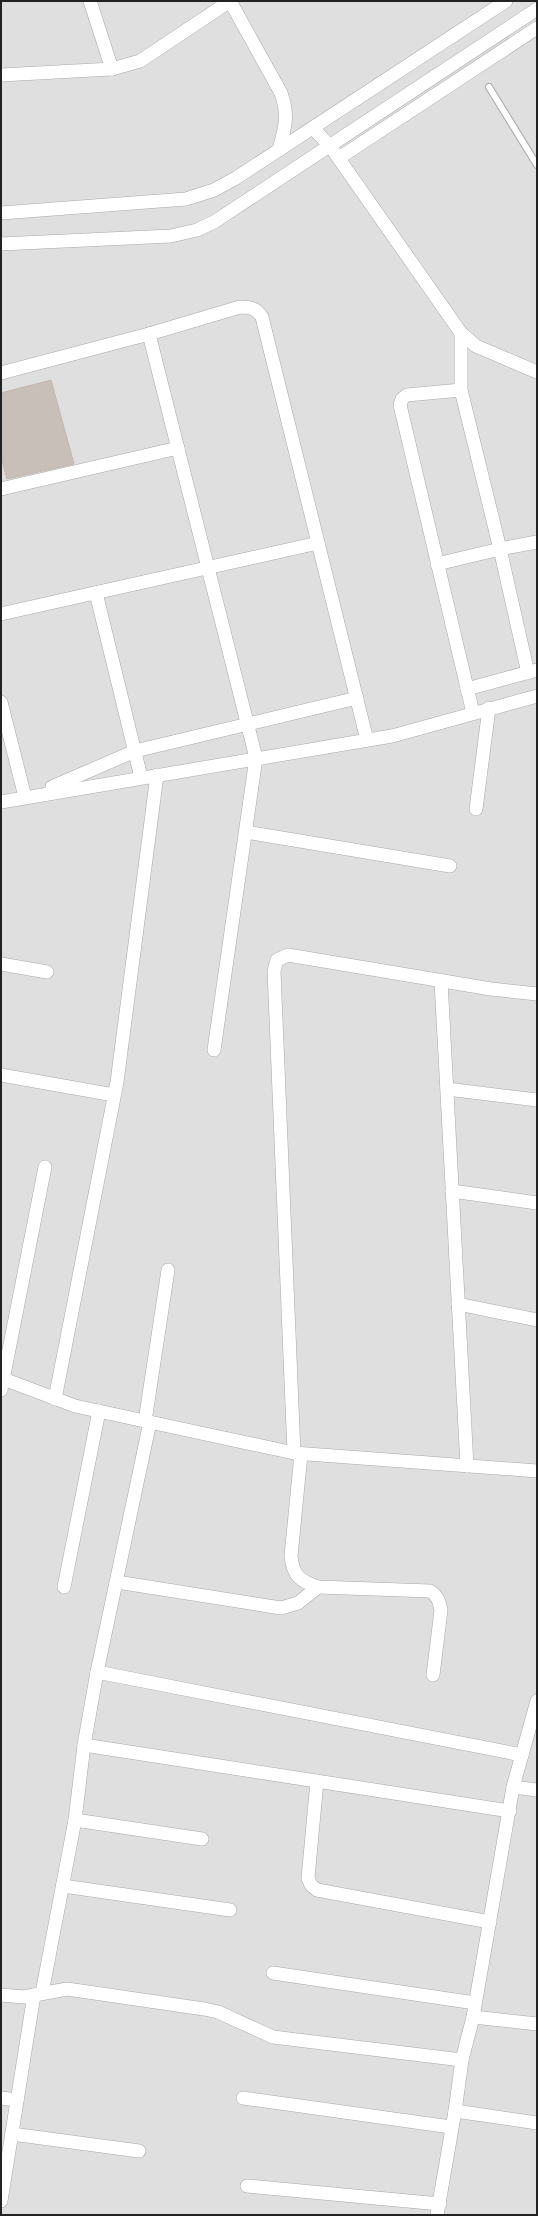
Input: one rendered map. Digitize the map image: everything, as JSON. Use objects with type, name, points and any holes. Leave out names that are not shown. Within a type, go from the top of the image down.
[{"type":"street","points":[[90,1],[112,69]]},
{"type":"street","points":[[1,75],[112,69],[140,61],[230,1],[281,93],[286,107],[286,121],[279,150]]},
{"type":"street","points":[[1,213],[186,199],[214,190],[313,128],[506,1]]},
{"type":"street","points":[[1,244],[171,236],[197,230],[214,222],[537,9]]},
{"type":"street","points":[[339,158],[537,28]]},
{"type":"street","points":[[313,128],[339,158],[461,333],[476,346],[537,372]]},
{"type":"street","points":[[1,373],[149,334],[240,307],[250,307],[257,310],[262,317],[367,740]]},
{"type":"street","points":[[461,333],[461,390],[532,671],[467,689]]},
{"type":"street","points":[[149,334],[256,758],[214,1050]]},
{"type":"street","points":[[461,390],[408,395],[402,399],[400,405],[472,713]]},
{"type":"street","points":[[1,489],[178,448]]},
{"type":"street","points":[[436,564],[537,542]]},
{"type":"street","points":[[1,614],[318,543]]},
{"type":"street","points":[[96,593],[141,777]]},
{"type":"street","points":[[1,802],[141,777],[367,740],[407,732],[489,708],[537,696]]},
{"type":"street","points":[[29,796],[135,751],[357,698]]},
{"type":"street","points":[[1,702],[29,796]]},
{"type":"street","points":[[476,809],[489,708]]},
{"type":"street","points":[[55,1398],[114,1095],[157,775]]},
{"type":"street","points":[[246,832],[450,866]]},
{"type":"street","points":[[433,1675],[441,1610],[439,1600],[430,1591],[318,1587],[307,1584],[298,1577],[292,1569],[291,1556],[297,1454],[274,972],[277,960],[288,956],[441,981],[537,994]]},
{"type":"street","points":[[1,964],[47,972]]},
{"type":"street","points":[[441,981],[468,1466]]},
{"type":"street","points":[[1,1074],[114,1095]]},
{"type":"street","points":[[446,1089],[537,1100]]},
{"type":"street","points":[[45,1167],[2,1383],[55,1398],[75,1406],[297,1454],[537,1471]]},
{"type":"street","points":[[452,1191],[537,1203]]},
{"type":"street","points":[[1,2197],[17,2100],[38,1994],[63,1886],[84,1745],[97,1672],[117,1582],[148,1422],[168,1270]]},
{"type":"street","points":[[458,1304],[537,1320]]},
{"type":"street","points":[[64,1587],[99,1411]]},
{"type":"street","points":[[117,1582],[281,1608],[298,1602],[318,1587]]},
{"type":"street","points":[[97,1672],[522,1755]]},
{"type":"street","points":[[247,2186],[438,2209],[462,2060],[473,2017],[513,1787],[537,1701]]},
{"type":"street","points":[[84,1745],[510,1811]]},
{"type":"street","points":[[317,1781],[308,1878],[311,1885],[317,1890],[490,1922]]},
{"type":"street","points":[[513,1787],[537,1790]]},
{"type":"street","points":[[74,1820],[202,1839]]},
{"type":"street","points":[[63,1886],[230,1910]]},
{"type":"street","points":[[273,1973],[475,2003]]},
{"type":"street","points":[[1,1995],[24,1997],[66,1989],[218,2012],[273,2037],[462,2060]]},
{"type":"street","points":[[473,2017],[537,2024]]},
{"type":"street","points":[[1,2098],[17,2100]]},
{"type":"street","points":[[243,2098],[451,2127]]},
{"type":"street","points":[[455,2111],[537,2123]]},
{"type":"street","points":[[12,2134],[139,2151]]},
{"type":"lane","points":[[488,87],[537,165]]},
{"type":"shaded area","points":[[1,1],[537,1],[537,2215],[1,2215]]},
{"type":"building","points":[[51,380],[74,464],[7,479],[1,457],[1,393]]}]
